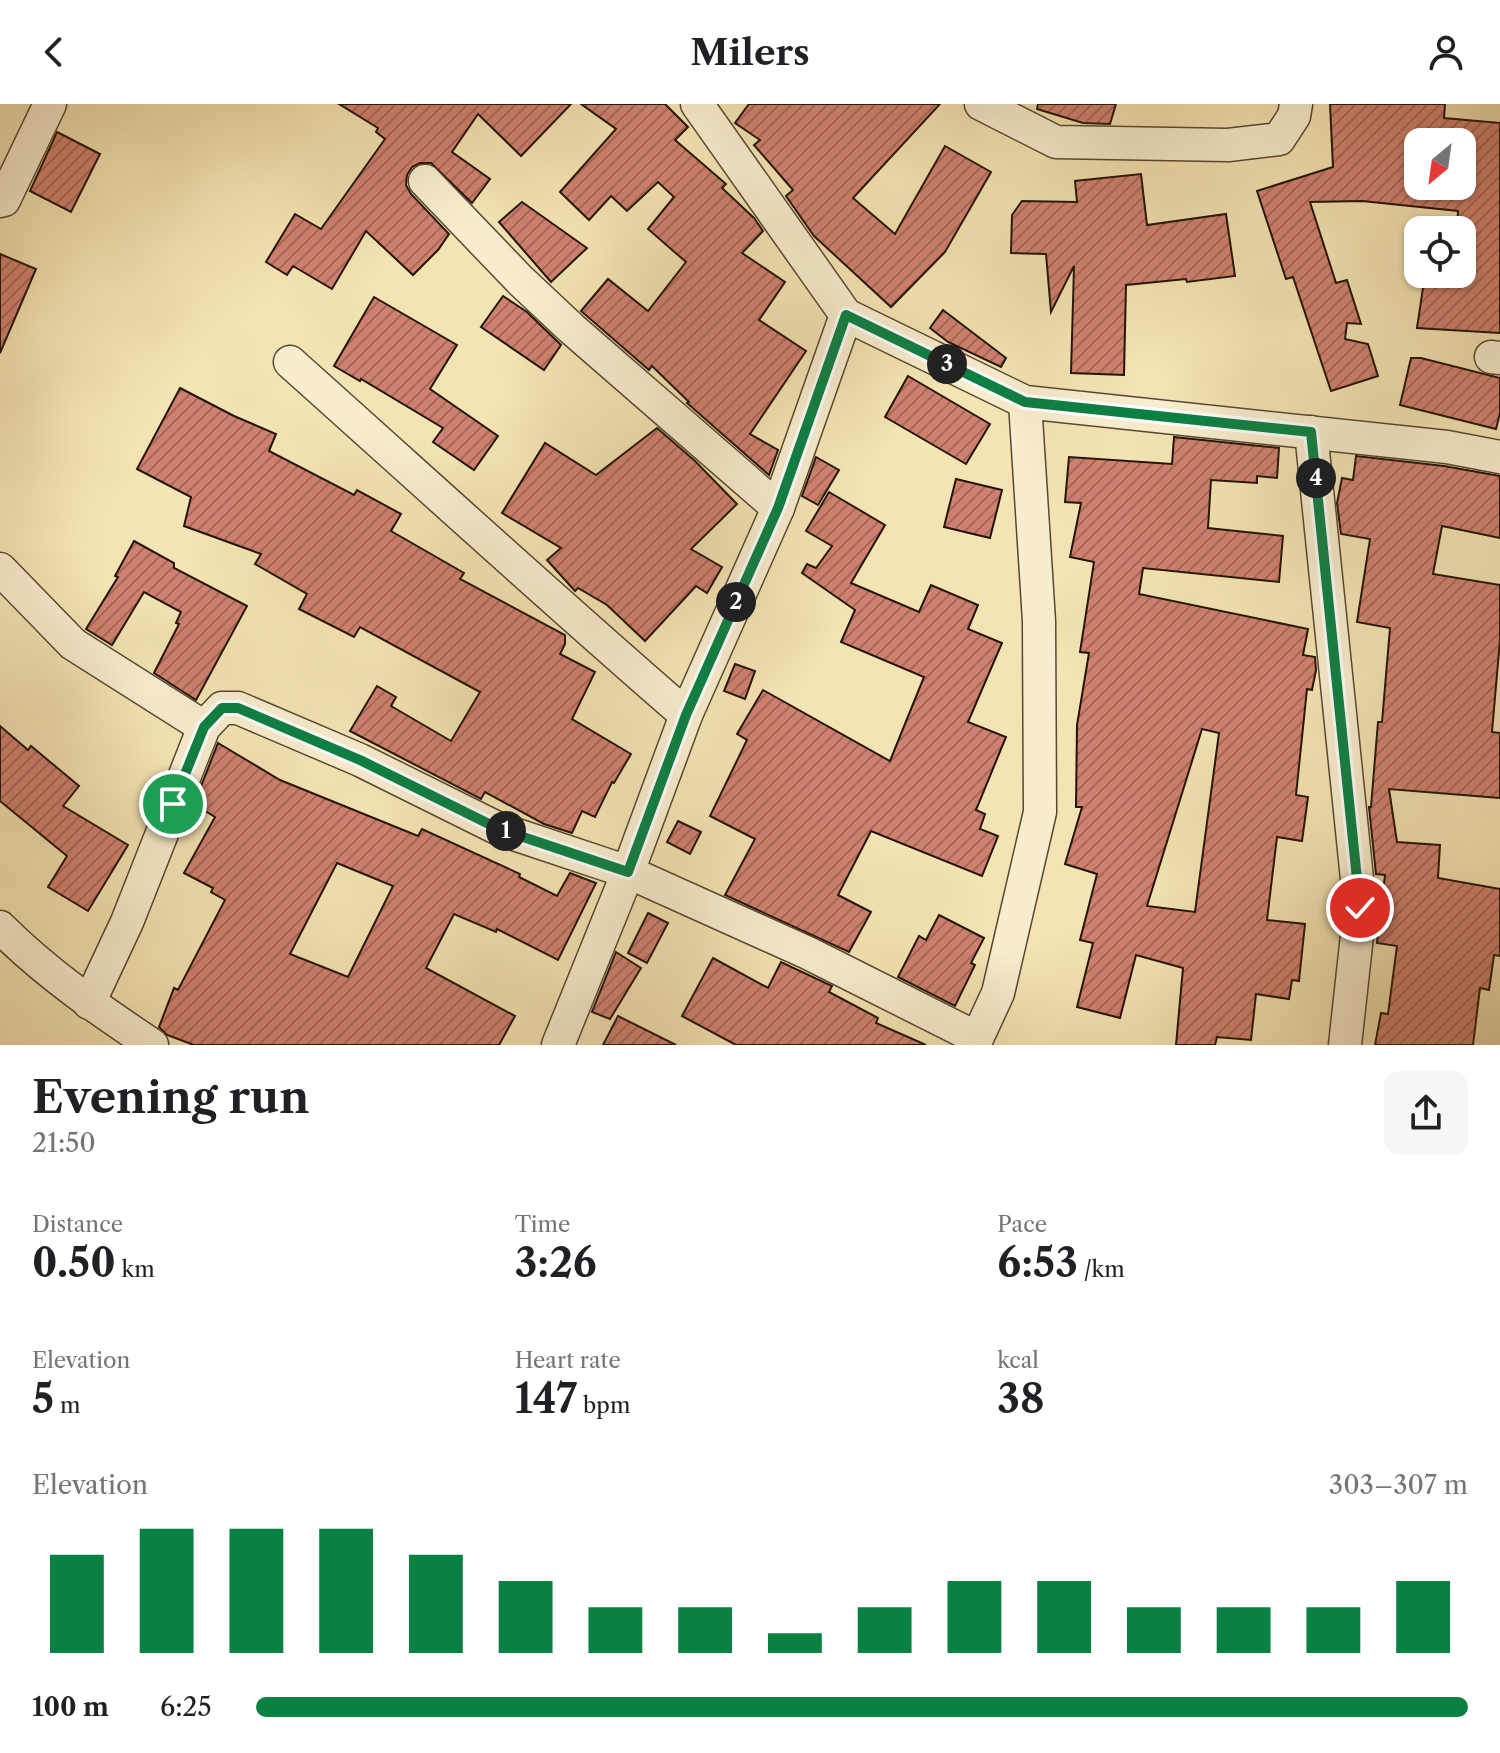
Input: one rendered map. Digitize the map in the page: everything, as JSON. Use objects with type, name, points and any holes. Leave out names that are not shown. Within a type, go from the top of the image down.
[{"type":"street","points":[[0,201],[4,200],[50,104]]},
{"type":"street","points":[[697,104],[846,315],[1025,402],[1447,447],[1500,457]]},
{"type":"street","points":[[981,104],[1056,142],[1228,145],[1279,139],[1294,116],[1296,104]]},
{"type":"street","points":[[425,181],[561,319],[778,508]]},
{"type":"street","points":[[558,1045],[628,872],[686,715],[778,508],[846,315]]},
{"type":"street","points":[[290,362],[570,615],[686,715]]},
{"type":"street","points":[[89,1003],[127,922],[204,727],[222,708],[238,708],[360,760],[499,829],[628,872],[808,953],[976,1042],[998,993],[1040,812],[1039,621],[1025,402]]},
{"type":"street","points":[[1311,432],[1360,908],[1345,1045]]},
{"type":"street","points":[[0,569],[73,644],[204,727]]},
{"type":"street","points":[[0,927],[23,950],[89,1003],[152,1045]]},
{"type":"building","points":[[339,104],[571,104],[521,156],[478,114],[452,152],[490,179],[472,203],[431,163],[412,167],[407,175],[406,185],[411,194],[449,234],[438,250],[413,275],[366,231],[332,289],[293,266],[287,275],[266,262],[295,214],[321,229],[385,139],[376,132],[378,128]]},
{"type":"building","points":[[581,104],[665,104],[688,127],[675,140],[726,184],[722,188],[754,218],[763,231],[742,253],[785,282],[759,320],[806,351],[750,434],[778,450],[769,475],[687,403],[652,366],[649,370],[581,311],[608,279],[648,311],[686,262],[648,229],[674,197],[658,182],[627,211],[611,196],[589,220],[560,192],[616,129]]},
{"type":"building","points":[[749,104],[940,104],[853,198],[895,234],[945,146],[991,172],[945,252],[891,307],[814,236],[786,196],[793,190],[754,145],[760,140],[735,123]]},
{"type":"building","points":[[1038,104],[1116,104],[1110,124],[1083,123],[1037,109]]},
{"type":"building","points":[[1330,104],[1445,104],[1444,118],[1500,123],[1500,333],[1417,328],[1423,288],[1476,288],[1476,216],[1458,216],[1458,211],[1362,201],[1310,202],[1336,283],[1347,280],[1361,324],[1347,323],[1345,339],[1368,344],[1378,376],[1331,391],[1293,277],[1286,279],[1257,191],[1333,167]]},
{"type":"building","points":[[57,132],[100,154],[71,212],[30,191]]},
{"type":"building","points":[[1141,174],[1147,225],[1226,214],[1235,276],[1126,285],[1124,375],[1071,373],[1074,266],[1051,312],[1046,254],[1011,253],[1012,215],[1022,201],[1077,202],[1075,181]]},
{"type":"building","points":[[522,202],[587,248],[551,282],[499,222]]},
{"type":"building","points":[[0,254],[36,269],[0,353]]},
{"type":"building","points":[[503,296],[527,312],[561,345],[544,370],[481,327]]},
{"type":"building","points":[[374,297],[457,345],[430,389],[498,436],[474,470],[433,442],[443,428],[334,366]]},
{"type":"building","points":[[943,310],[1006,358],[1001,367],[948,342],[930,328]]},
{"type":"building","points":[[1411,358],[1500,378],[1500,413],[1496,429],[1400,405]]},
{"type":"building","points":[[908,376],[990,424],[966,464],[885,417]]},
{"type":"building","points":[[180,388],[276,434],[269,451],[354,495],[357,490],[401,514],[391,531],[464,573],[460,579],[565,635],[560,654],[595,672],[572,719],[631,754],[612,782],[595,817],[582,811],[572,833],[544,824],[485,792],[481,799],[350,731],[377,686],[396,697],[391,706],[451,741],[480,692],[360,627],[354,637],[299,609],[307,594],[255,564],[261,554],[184,526],[191,497],[137,469]]},
{"type":"building","points":[[657,428],[737,504],[691,549],[722,567],[707,593],[696,586],[645,641],[607,605],[578,588],[575,591],[547,560],[561,548],[502,513],[545,443],[596,475]]},
{"type":"building","points":[[1174,437],[1279,448],[1277,478],[1257,476],[1257,483],[1211,480],[1208,528],[1283,536],[1279,582],[1143,568],[1139,594],[1308,629],[1303,655],[1315,657],[1316,670],[1312,690],[1307,689],[1296,795],[1308,797],[1302,841],[1277,837],[1267,920],[1305,924],[1299,981],[1292,980],[1289,999],[1256,994],[1251,1040],[1217,1037],[1215,1045],[1176,1045],[1183,968],[1136,955],[1120,1018],[1077,1007],[1093,943],[1080,940],[1097,874],[1065,864],[1082,807],[1076,807],[1077,725],[1089,653],[1080,652],[1094,562],[1070,557],[1081,503],[1065,502],[1069,457],[1172,464]],"holes":[[[1202,729],[1219,733],[1195,912],[1147,906]]]},
{"type":"building","points":[[1356,456],[1500,476],[1500,538],[1442,526],[1433,574],[1500,585],[1500,640],[1492,732],[1500,733],[1500,798],[1389,789],[1397,842],[1440,845],[1438,878],[1500,889],[1500,956],[1494,955],[1489,990],[1480,988],[1473,1045],[1375,1045],[1381,1013],[1388,1014],[1397,946],[1377,943],[1385,875],[1376,874],[1369,807],[1378,722],[1382,722],[1390,628],[1357,622],[1370,539],[1341,534],[1337,503],[1342,478],[1353,480]]},
{"type":"building","points":[[816,457],[839,470],[818,505],[802,496]]},
{"type":"building","points":[[956,479],[1002,490],[990,538],[944,527]]},
{"type":"building","points":[[829,492],[885,525],[851,583],[919,612],[931,585],[978,605],[968,629],[1002,643],[968,722],[1006,737],[976,810],[985,814],[980,829],[998,836],[982,876],[871,831],[838,895],[871,912],[849,952],[725,895],[755,839],[710,816],[747,740],[737,734],[763,690],[890,761],[924,677],[841,642],[855,610],[802,573],[807,564],[816,568],[832,546],[806,531]]},
{"type":"building","points":[[134,541],[174,563],[174,568],[247,606],[196,700],[154,673],[179,624],[176,623],[181,612],[144,592],[112,645],[86,629],[118,577],[115,576]]},
{"type":"building","points":[[735,664],[755,671],[745,699],[724,691]]},
{"type":"building","points":[[0,726],[28,750],[31,746],[79,786],[63,806],[128,845],[88,911],[48,887],[67,856],[0,801]]},
{"type":"building","points":[[218,743],[280,780],[418,836],[422,829],[520,874],[519,877],[557,896],[570,873],[596,883],[558,960],[497,929],[496,932],[454,914],[426,968],[515,1016],[499,1045],[194,1045],[167,1035],[159,1027],[174,988],[178,990],[225,900],[211,892],[213,888],[184,873],[215,817],[194,804]],"holes":[[[337,863],[393,886],[348,977],[290,954]]]},
{"type":"building","points":[[678,821],[701,832],[690,854],[667,842]]},
{"type":"building","points":[[648,913],[668,923],[647,963],[628,953]]},
{"type":"building","points":[[939,915],[984,938],[955,1006],[898,977],[919,936],[926,940]]},
{"type":"building","points":[[616,952],[641,968],[610,1019],[592,1012]]},
{"type":"building","points":[[713,958],[768,988],[781,962],[832,986],[829,992],[878,1018],[876,1023],[926,1045],[736,1045],[682,1016]]},
{"type":"building","points":[[618,1016],[676,1045],[603,1045]]},
{"type":"route","points":[[173,804],[204,727],[222,708],[238,708],[360,760],[499,829],[628,872],[686,715],[778,508],[846,315],[1025,402],[1311,432],[1360,908]]}]
